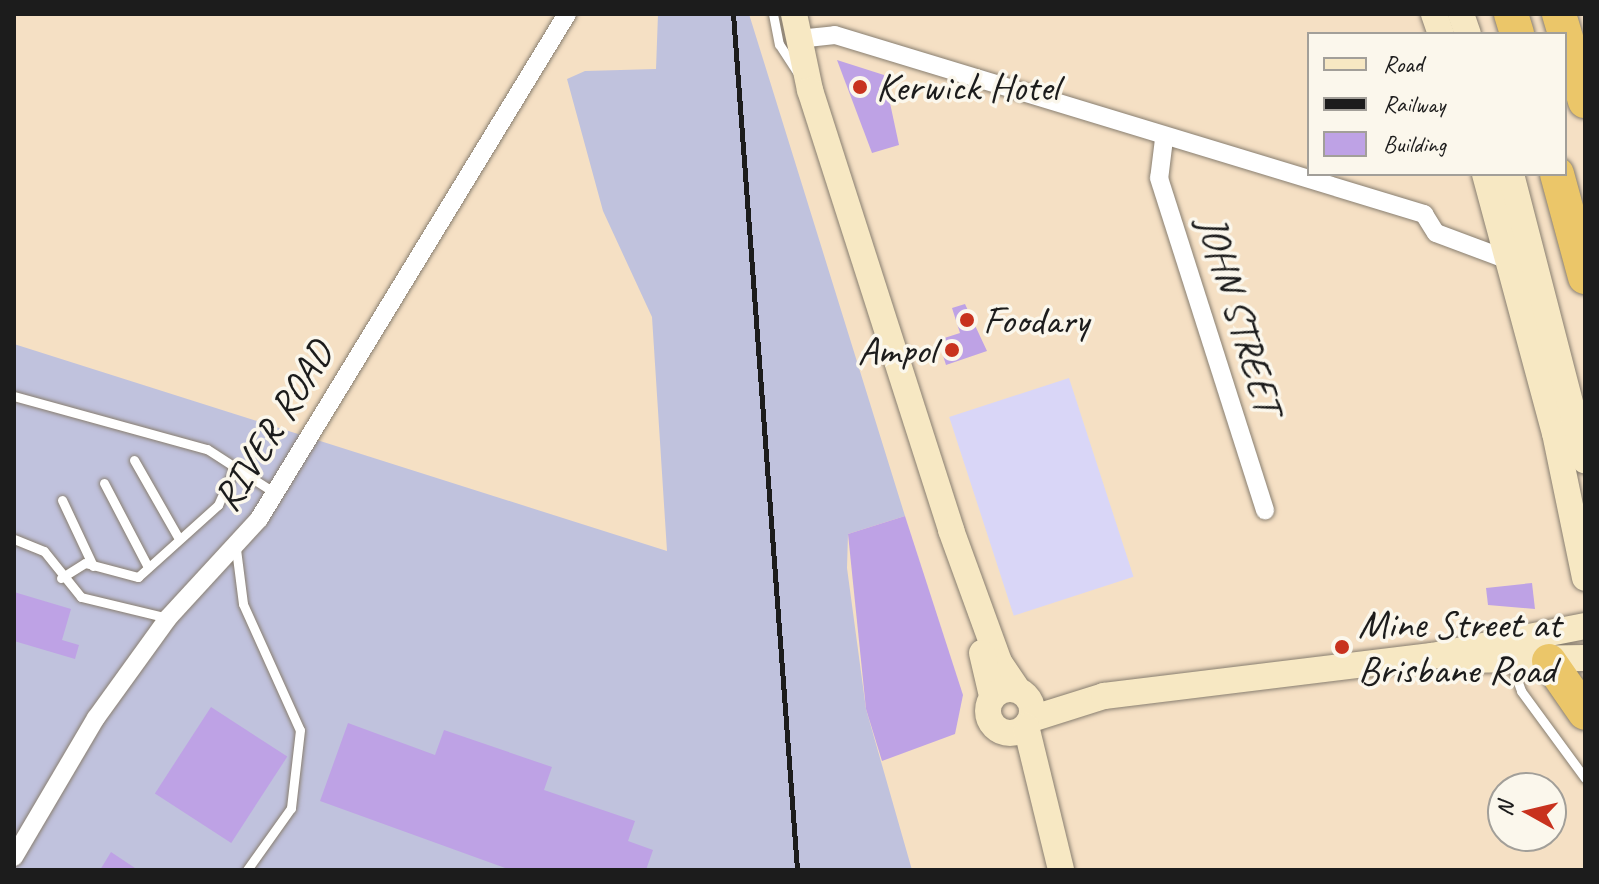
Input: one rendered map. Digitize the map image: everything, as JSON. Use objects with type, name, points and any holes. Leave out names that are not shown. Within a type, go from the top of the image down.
[{"type":"highway","points":[[1567,41],[1585,101]]},
{"type":"highway","points":[[1558,176],[1585,277]]},
{"type":"highway","points":[[1549,661],[1585,713]]},
{"type":"main road","points":[[796,26],[810,90],[951,530],[1011,693],[1028,723],[1051,839],[1061,870]]},
{"type":"main road","points":[[1486,176],[1511,261],[1585,578]]},
{"type":"main road","points":[[1512,176],[1585,461]]},
{"type":"main road","points":[[1011,693],[1104,696],[1432,656],[1585,626]]},
{"type":"main road","points":[[1432,656],[1511,663],[1585,658]]},
{"type":"main road","points":[[1011,693],[989,719],[999,731],[1051,839]]},
{"type":"main road","points":[[999,731],[1104,696]]},
{"type":"street","name":"RIVER ROAD","points":[[14,857],[96,718],[168,618],[236,549],[275,493],[567,14]]},
{"type":"street","points":[[796,26],[835,35],[1164,139],[1424,214],[1436,233],[1511,261]]},
{"type":"street","name":"JOHN STREET","points":[[1164,139],[1159,178],[1265,511]]},
{"type":"lane","points":[[773,14],[785,56],[810,90]]},
{"type":"lane","points":[[14,396],[207,449],[275,493]]},
{"type":"lane","points":[[134,460],[179,539]]},
{"type":"lane","points":[[61,578],[79,564],[131,579],[218,505],[235,467]]},
{"type":"lane","points":[[104,483],[148,567]]},
{"type":"lane","points":[[62,500],[93,566]]},
{"type":"lane","points":[[14,539],[44,551],[61,578],[81,597],[168,618]]},
{"type":"lane","points":[[236,549],[243,604],[300,730],[291,808],[247,870]]},
{"type":"lane","points":[[1511,663],[1521,691],[1585,778]]},
{"type":"shaded area","points":[[658,14],[749,14],[905,516],[848,534],[847,568],[866,709],[912,870],[14,870],[14,344],[667,551],[652,317],[603,211],[567,79],[585,71],[656,69]]},
{"type":"shaded area","points":[[1069,378],[1134,577],[1014,616],[949,417]]},
{"type":"building","points":[[837,60],[884,75],[899,145],[872,153]]},
{"type":"building","points":[[965,304],[987,351],[946,365],[938,340],[960,333],[952,308]]},
{"type":"building","points":[[905,516],[963,695],[955,734],[882,761],[866,709],[848,534]]},
{"type":"building","points":[[1532,583],[1535,609],[1488,605],[1486,588]]},
{"type":"building","points":[[14,592],[71,609],[62,640],[79,645],[75,659],[14,641]]},
{"type":"building","points":[[211,707],[287,757],[231,843],[155,793]]},
{"type":"building","points":[[348,723],[435,755],[444,730],[552,767],[544,790],[635,821],[628,841],[653,850],[646,870],[511,870],[320,801]]},
{"type":"building","points":[[111,852],[138,870],[100,870]]},
{"type":"railway","points":[[733,14],[797,870]]},
{"type":"place","name":"Kerwick Hotel","points":[[860,87]]},
{"type":"place","name":"Foodary","points":[[967,320]]},
{"type":"place","name":"Ampol","points":[[952,350]]},
{"type":"place","name":"Mine Street at Brisbane Road","points":[[1342,647]]}]
